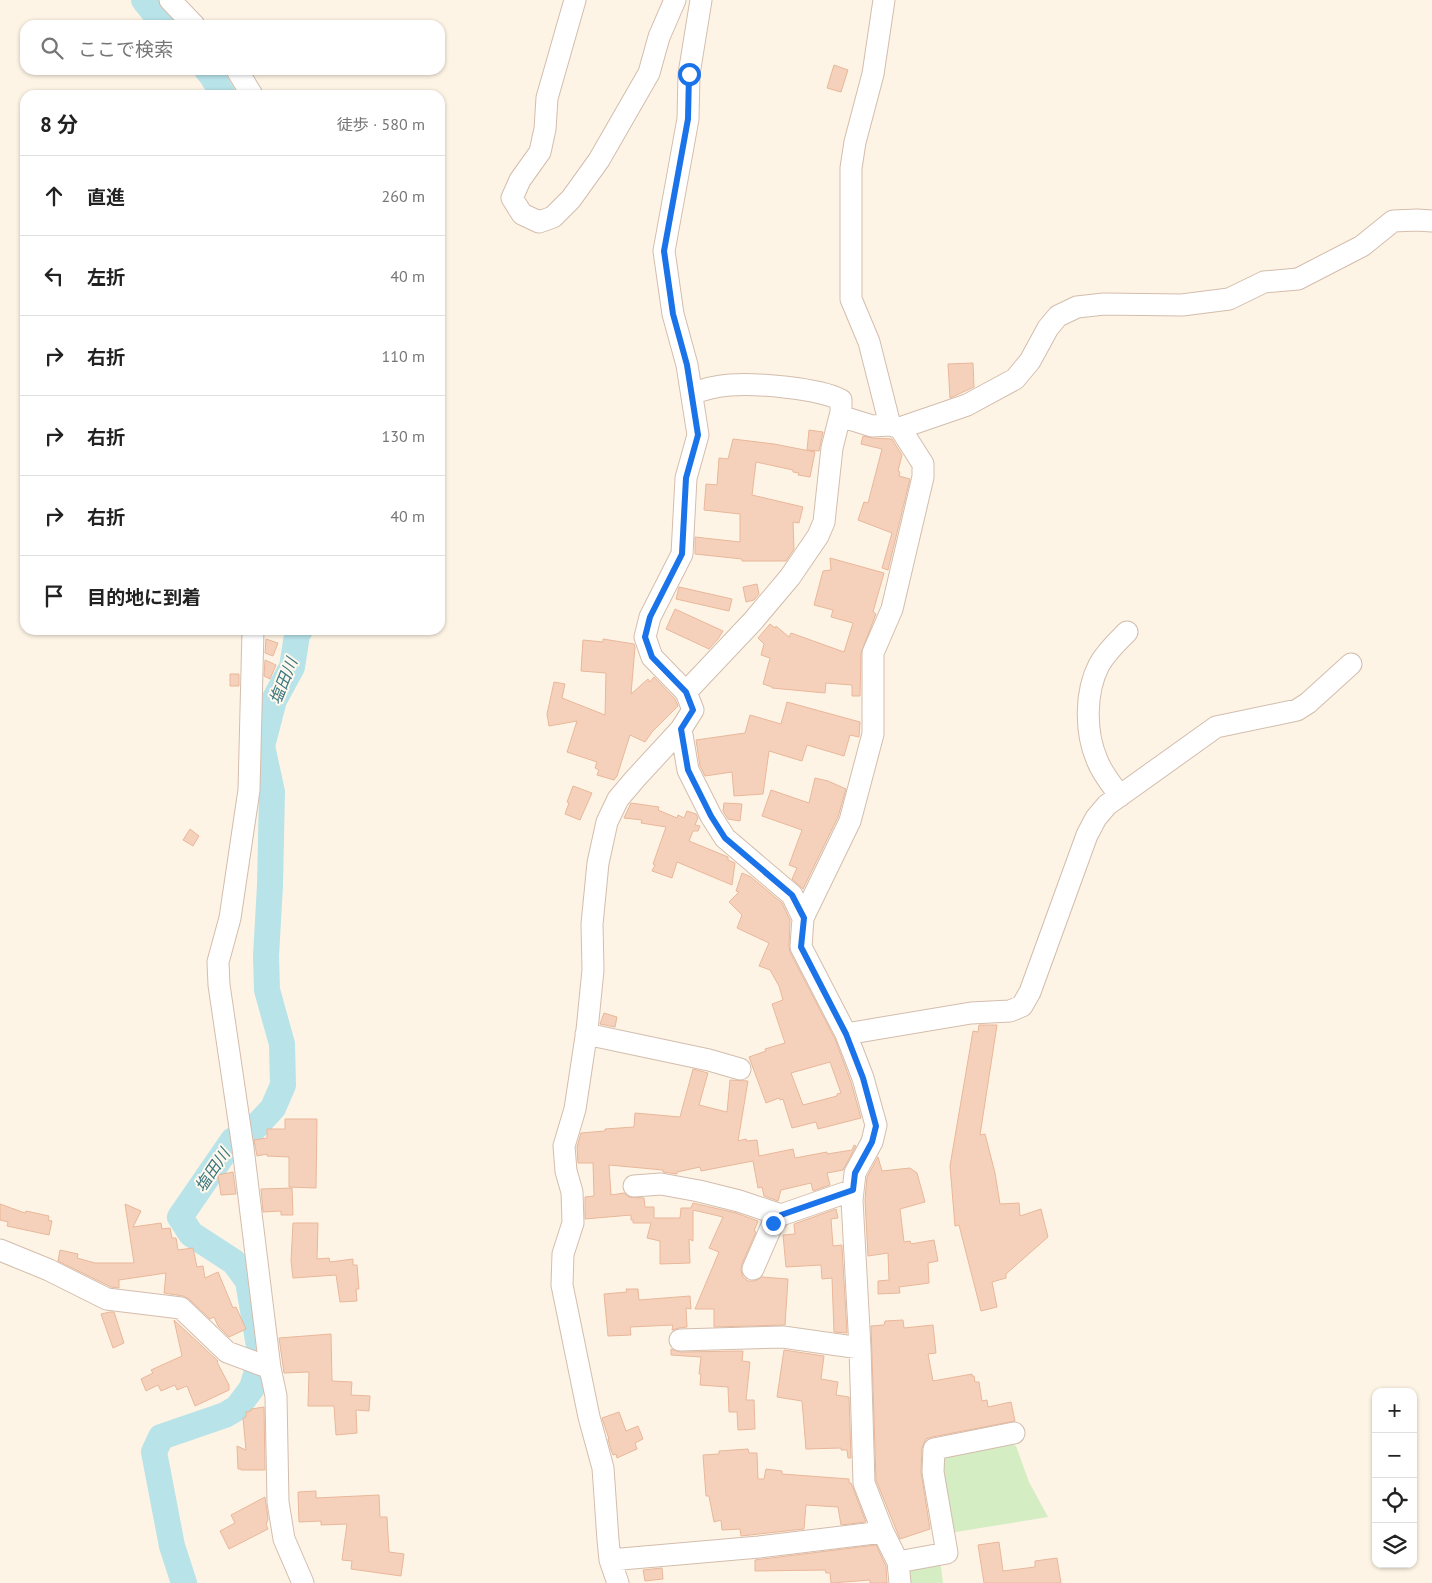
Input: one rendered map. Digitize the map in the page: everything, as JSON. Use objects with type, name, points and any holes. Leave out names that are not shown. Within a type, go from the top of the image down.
[{"type":"street","points":[[170,0],[189,20]]},
{"type":"street","points":[[575,0],[547,98],[545,130],[540,152],[520,180],[512,198],[522,214],[539,222],[553,217],[571,199],[600,160],[649,73],[659,37],[674,0]]},
{"type":"street","points":[[618,1583],[610,1560],[603,1468],[589,1417],[562,1285],[563,1254],[573,1223],[572,1192],[566,1171],[564,1146],[575,1109],[586,1034],[593,970],[592,924],[598,863],[607,822],[618,799],[681,729],[693,710],[686,692],[652,657],[645,637],[650,617],[682,554],[686,478],[698,435],[687,365],[673,314],[664,251],[688,119],[689,74],[701,0]]},
{"type":"street","points":[[884,0],[872,74],[855,142],[851,168],[851,298],[869,342],[895,427],[923,464],[922,477],[892,609],[873,653],[873,734],[850,821],[804,918],[801,947],[846,1034],[863,1078],[876,1126],[872,1142],[855,1173],[852,1200],[860,1348],[864,1483],[883,1532],[898,1562],[900,1583]]},
{"type":"street","points":[[239,75],[249,90]]},
{"type":"street","points":[[840,416],[872,426],[895,427],[967,405],[1015,379],[1030,361],[1048,328],[1058,316],[1077,307],[1104,304],[1182,305],[1229,299],[1264,282],[1298,279],[1362,246],[1393,221],[1432,221]]},
{"type":"street","points":[[686,692],[753,621],[790,577],[818,536],[824,522],[832,448],[840,416],[841,400],[832,396],[783,387],[731,385],[707,388],[692,394]]},
{"type":"street","points":[[1120,796],[1096,759],[1088,727],[1093,681],[1099,665],[1126,632]]},
{"type":"street","points":[[253,635],[249,790],[230,918],[218,962],[219,985],[270,1368],[276,1396],[278,1502],[284,1539],[303,1583]]},
{"type":"street","points":[[846,1034],[971,1013],[1010,1011],[1022,1006],[1030,992],[1087,835],[1096,818],[1107,805],[1216,727],[1297,710],[1308,703],[1351,664]]},
{"type":"street","points":[[681,729],[688,770],[711,816],[725,838],[792,895],[804,918]]},
{"type":"street","points":[[586,1034],[709,1060],[740,1069]]},
{"type":"street","points":[[634,1186],[661,1184],[699,1191],[739,1201],[781,1215]]},
{"type":"street","points":[[753,1268],[773,1223],[781,1215],[853,1190]]},
{"type":"street","points":[[0,1250],[49,1270],[107,1300],[180,1308],[227,1352],[270,1368]]},
{"type":"street","points":[[680,1340],[783,1338],[860,1348]]},
{"type":"street","points":[[898,1562],[947,1553],[933,1472],[934,1449],[1014,1433]]},
{"type":"street","points":[[610,1560],[759,1547],[883,1532]]},
{"type":"green space","points":[[1002,1441],[1016,1446],[1029,1482],[1048,1517],[950,1533],[941,1455]]},
{"type":"green space","points":[[940,1559],[943,1583],[908,1583],[907,1569]]},
{"type":"building","points":[[834,65],[848,70],[841,92],[827,88]]},
{"type":"building","points":[[973,363],[974,387],[950,398],[948,364]]},
{"type":"building","points":[[809,430],[823,432],[819,451],[807,450]]},
{"type":"building","points":[[863,436],[892,439],[902,455],[898,471],[900,472],[899,476],[910,479],[888,570],[882,568],[892,533],[858,520],[864,502],[868,503],[882,449],[861,444]]},
{"type":"building","points":[[733,439],[815,452],[810,477],[798,475],[799,473],[793,472],[793,470],[756,462],[752,495],[803,507],[799,523],[793,522],[794,549],[786,561],[742,561],[742,559],[695,554],[695,537],[740,542],[740,514],[704,510],[706,484],[717,485],[719,458],[728,459]]},
{"type":"building","points":[[830,558],[884,573],[873,612],[876,614],[861,653],[860,696],[852,696],[852,685],[826,683],[825,693],[772,688],[763,684],[770,658],[761,655],[764,644],[758,638],[770,624],[775,628],[776,626],[789,637],[791,633],[844,652],[853,623],[831,617],[833,610],[814,605],[823,571],[831,570]]},
{"type":"building","points":[[757,584],[759,594],[754,600],[746,602],[743,587]]},
{"type":"building","points":[[679,587],[732,599],[729,611],[676,599]]},
{"type":"building","points":[[675,609],[723,631],[709,649],[666,629]]},
{"type":"building","points":[[266,639],[278,643],[273,656],[265,653]]},
{"type":"building","points":[[603,639],[634,644],[631,694],[648,679],[650,682],[654,677],[675,699],[678,706],[652,732],[645,742],[630,735],[614,780],[597,775],[599,770],[595,768],[597,762],[567,752],[577,721],[549,726],[547,714],[554,682],[565,684],[562,698],[605,715],[606,673],[581,671],[583,640],[603,642]]},
{"type":"building","points":[[265,660],[276,665],[270,679],[264,676]]},
{"type":"building","points":[[230,674],[239,674],[239,686],[230,686]]},
{"type":"building","points":[[787,702],[860,722],[859,737],[850,735],[844,756],[807,745],[802,761],[769,751],[763,794],[734,796],[732,772],[705,776],[700,766],[696,740],[745,733],[750,715],[781,724]]},
{"type":"building","points":[[815,778],[828,781],[846,789],[838,817],[803,889],[792,879],[797,868],[789,865],[802,830],[762,816],[771,790],[809,803]]},
{"type":"building","points":[[573,786],[592,793],[580,820],[565,814]]},
{"type":"building","points":[[631,803],[659,807],[658,810],[677,818],[678,815],[684,818],[687,811],[696,814],[698,818],[695,825],[700,826],[698,831],[693,831],[689,841],[728,857],[728,860],[735,863],[732,885],[677,862],[672,878],[652,871],[666,827],[641,823],[642,820],[624,818]]},
{"type":"building","points":[[724,803],[742,804],[740,821],[728,819],[723,811]]},
{"type":"building","points":[[190,829],[199,836],[193,846],[183,840]]},
{"type":"building","points":[[742,873],[751,877],[782,903],[790,920],[790,952],[835,1039],[851,1082],[861,1118],[818,1129],[816,1122],[792,1128],[783,1099],[780,1100],[779,1098],[766,1103],[749,1057],[766,1051],[765,1049],[785,1043],[772,1004],[783,1000],[779,986],[770,970],[759,966],[769,943],[737,928],[742,915],[729,902],[739,892],[736,891]],"holes":[[[830,1062],[841,1093],[837,1094],[837,1096],[803,1105],[791,1073]]]},
{"type":"building","points":[[604,1013],[617,1017],[615,1027],[600,1024]]},
{"type":"building","points":[[979,1025],[997,1025],[980,1135],[985,1134],[995,1173],[1000,1204],[1019,1203],[1020,1216],[1041,1209],[1048,1237],[1006,1274],[1006,1278],[992,1282],[997,1307],[981,1311],[959,1225],[955,1226],[950,1166],[973,1031],[978,1032]]},
{"type":"building","points":[[693,1069],[708,1073],[699,1105],[727,1112],[730,1080],[748,1081],[738,1141],[746,1139],[747,1141],[757,1140],[759,1156],[793,1149],[795,1158],[852,1150],[854,1145],[856,1146],[843,1170],[827,1173],[830,1185],[813,1191],[811,1183],[781,1190],[778,1201],[764,1196],[762,1187],[758,1188],[753,1161],[701,1171],[700,1167],[677,1172],[677,1174],[663,1172],[663,1170],[609,1165],[611,1195],[624,1193],[629,1197],[644,1198],[645,1207],[654,1207],[654,1218],[680,1218],[681,1208],[691,1208],[693,1203],[736,1213],[758,1221],[754,1231],[756,1232],[742,1264],[741,1271],[743,1277],[748,1281],[755,1281],[762,1277],[788,1279],[785,1325],[714,1327],[714,1309],[695,1309],[719,1252],[709,1248],[723,1217],[693,1210],[693,1241],[689,1239],[690,1263],[660,1264],[660,1241],[647,1238],[651,1223],[633,1223],[631,1215],[585,1219],[585,1197],[594,1196],[593,1163],[578,1163],[577,1147],[581,1133],[634,1127],[635,1113],[680,1117]]},
{"type":"building","points":[[285,1119],[317,1119],[316,1188],[289,1187],[289,1157],[267,1156],[267,1154],[257,1156],[254,1140],[267,1138],[267,1129],[285,1129]]},
{"type":"building","points":[[878,1157],[882,1171],[910,1168],[917,1173],[925,1202],[900,1209],[904,1242],[910,1241],[911,1244],[934,1240],[938,1261],[928,1263],[929,1283],[899,1287],[900,1293],[878,1294],[878,1281],[889,1280],[888,1253],[868,1256],[865,1200],[867,1177]]},
{"type":"building","points":[[233,1172],[236,1194],[221,1195],[218,1175]]},
{"type":"building","points":[[292,1188],[293,1215],[281,1215],[281,1211],[263,1212],[261,1189]]},
{"type":"building","points":[[0,1204],[25,1213],[26,1211],[49,1216],[48,1220],[52,1221],[49,1235],[7,1226],[8,1222],[0,1220]]},
{"type":"building","points":[[125,1204],[141,1211],[133,1227],[161,1223],[162,1229],[170,1228],[172,1238],[176,1238],[178,1250],[193,1248],[197,1267],[203,1266],[205,1278],[218,1272],[233,1308],[236,1307],[246,1329],[229,1337],[218,1326],[214,1317],[210,1319],[189,1299],[183,1296],[164,1293],[166,1273],[119,1280],[119,1288],[111,1287],[58,1261],[60,1250],[78,1254],[77,1258],[95,1263],[134,1263]]},
{"type":"building","points":[[836,1209],[838,1218],[831,1219],[833,1246],[842,1245],[847,1333],[834,1332],[832,1278],[822,1279],[821,1265],[786,1267],[783,1235],[795,1234],[794,1224]]},
{"type":"building","points":[[293,1223],[318,1223],[317,1259],[329,1258],[330,1262],[353,1259],[353,1265],[357,1265],[359,1289],[356,1289],[357,1301],[340,1302],[336,1275],[293,1278],[291,1261]]},
{"type":"building","points":[[626,1289],[638,1289],[639,1300],[690,1296],[691,1309],[686,1308],[687,1327],[672,1330],[673,1325],[630,1327],[631,1335],[608,1336],[604,1294],[627,1292]]},
{"type":"building","points":[[114,1312],[124,1343],[113,1348],[101,1314]]},
{"type":"building","points":[[174,1320],[218,1361],[229,1385],[229,1390],[195,1406],[187,1386],[177,1390],[175,1385],[161,1391],[158,1385],[146,1391],[141,1379],[153,1373],[151,1370],[182,1356]]},
{"type":"building","points":[[903,1320],[904,1328],[933,1325],[936,1353],[928,1354],[933,1381],[972,1374],[975,1382],[979,1382],[982,1401],[987,1400],[988,1407],[1011,1402],[1015,1421],[926,1439],[922,1448],[921,1472],[930,1529],[900,1539],[876,1480],[871,1326],[884,1325],[885,1321]]},
{"type":"building","points":[[331,1334],[332,1381],[352,1382],[351,1395],[370,1396],[369,1411],[356,1410],[357,1433],[336,1435],[334,1406],[308,1406],[309,1372],[284,1373],[279,1338]]},
{"type":"building","points":[[671,1349],[680,1352],[743,1351],[742,1361],[750,1362],[746,1400],[754,1400],[755,1429],[738,1430],[737,1412],[729,1412],[728,1387],[700,1385],[701,1357],[671,1355]]},
{"type":"building","points":[[784,1350],[824,1356],[821,1379],[838,1382],[836,1395],[849,1397],[851,1458],[848,1458],[847,1450],[841,1450],[841,1448],[806,1449],[802,1401],[777,1397]]},
{"type":"building","points":[[264,1407],[265,1470],[238,1469],[237,1446],[246,1450],[243,1418],[246,1417],[246,1412],[251,1411],[251,1409]]},
{"type":"building","points":[[619,1412],[626,1431],[638,1426],[643,1439],[635,1443],[637,1449],[617,1458],[616,1454],[613,1455],[611,1450],[602,1418]]},
{"type":"building","points":[[748,1449],[749,1453],[757,1453],[758,1479],[764,1479],[766,1469],[782,1471],[782,1474],[849,1479],[866,1522],[841,1525],[838,1507],[806,1505],[804,1529],[741,1536],[740,1529],[722,1530],[721,1520],[714,1522],[709,1496],[706,1496],[703,1455],[719,1454],[719,1451]]},
{"type":"building","points":[[316,1491],[316,1498],[379,1495],[380,1517],[387,1517],[389,1552],[404,1554],[401,1576],[351,1569],[352,1561],[342,1560],[347,1524],[321,1525],[321,1521],[299,1522],[298,1492]]},
{"type":"building","points":[[265,1497],[268,1519],[266,1525],[268,1529],[229,1549],[220,1531],[235,1523],[231,1515]]},
{"type":"building","points":[[999,1542],[1003,1571],[1035,1567],[1035,1561],[1057,1558],[1061,1583],[984,1583],[978,1545]]},
{"type":"building","points":[[876,1545],[886,1566],[887,1583],[870,1583],[870,1580],[831,1583],[830,1573],[826,1573],[825,1570],[755,1571],[755,1560]]},
{"type":"building","points":[[662,1568],[663,1579],[645,1581],[643,1570]]},
{"type":"waterway","name":"塩田川","points":[[144,0],[160,20]]},
{"type":"waterway","name":"塩田川","points":[[211,75],[220,90]]},
{"type":"waterway","name":"塩田川","points":[[184,1583],[172,1546],[154,1452],[161,1437],[225,1415],[237,1408],[252,1388],[261,1358],[248,1281],[234,1262],[191,1234],[180,1217],[233,1140],[250,1133],[273,1108],[283,1085],[282,1044],[267,990],[266,956],[272,792],[262,746],[274,700],[292,667],[297,635]]},
{"type":"route","points":[[689,74],[688,119],[664,251],[673,314],[687,365],[698,435],[686,478],[682,554],[650,617],[645,637],[652,657],[686,692],[693,710],[681,729],[688,770],[711,816],[725,838],[792,895],[804,918],[801,947],[846,1034],[863,1078],[876,1126],[872,1142],[855,1173],[853,1190],[781,1215],[773,1223]]}]
